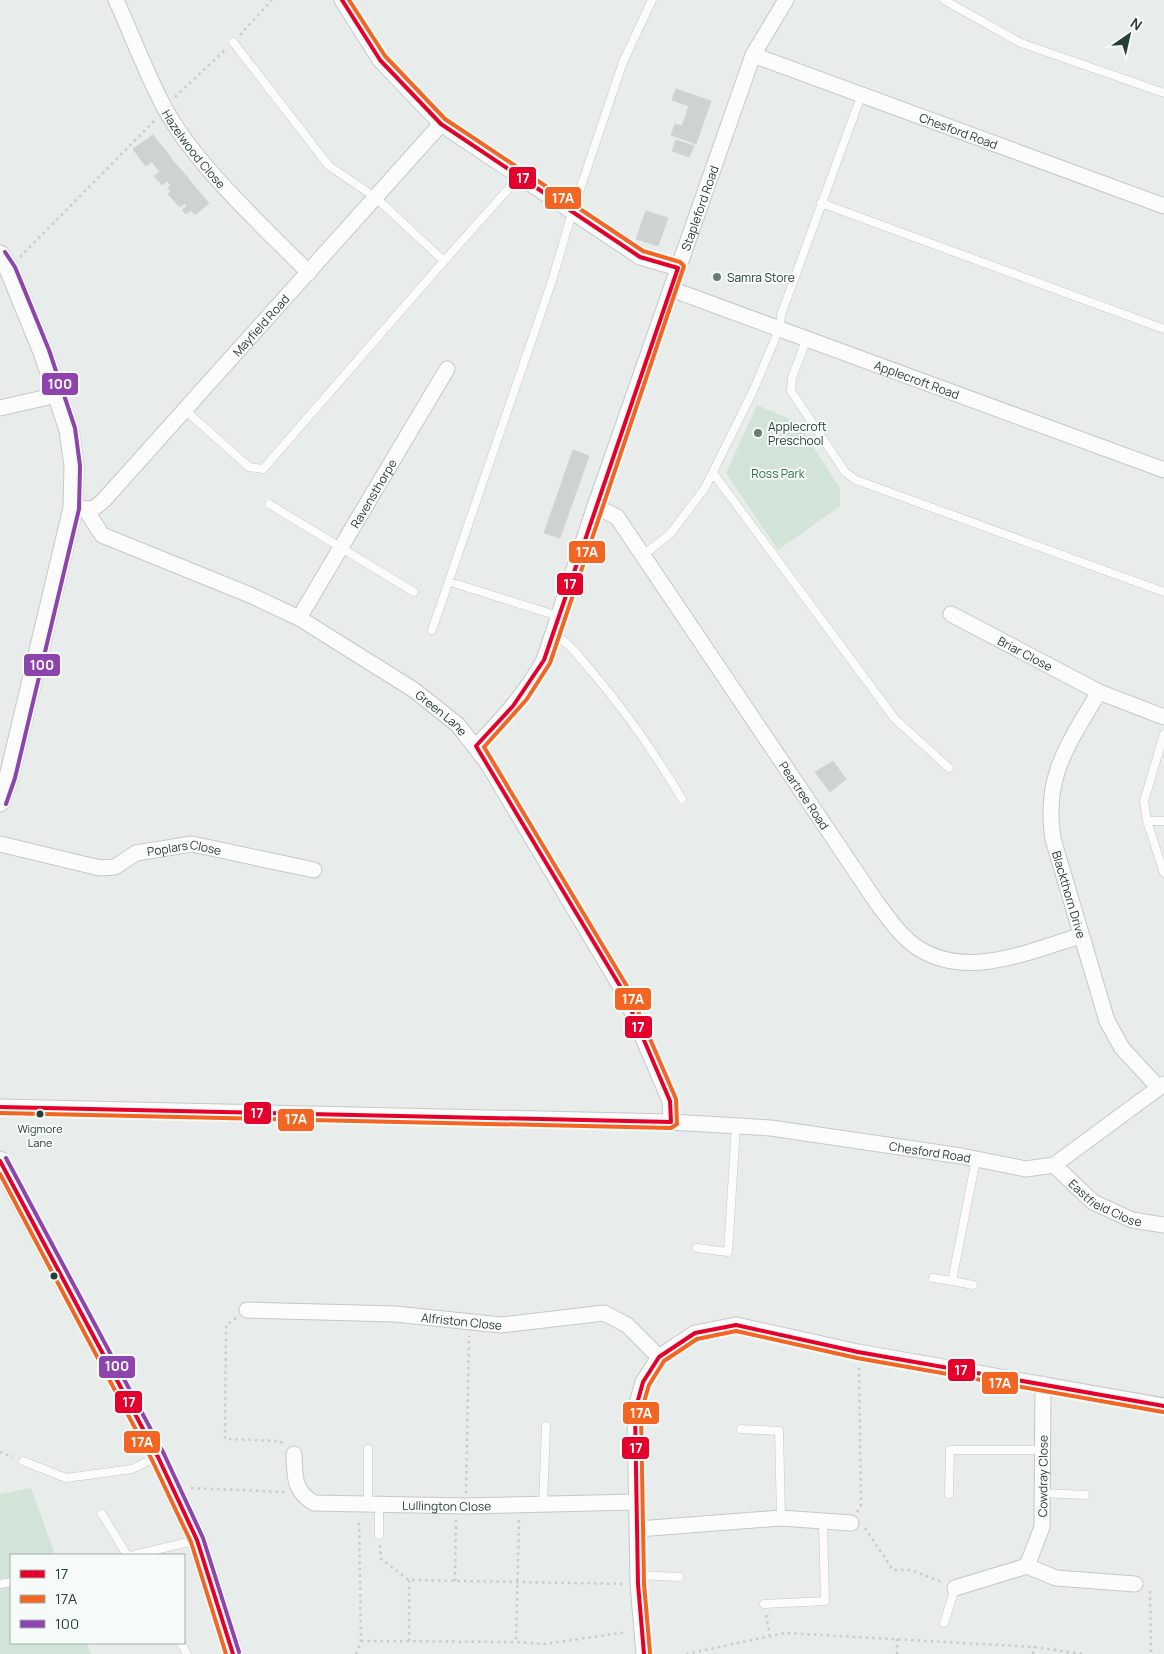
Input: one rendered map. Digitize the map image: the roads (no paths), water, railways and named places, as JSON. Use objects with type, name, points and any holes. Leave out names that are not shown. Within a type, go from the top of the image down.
[{"type":"street","name":"Hazelwood Close","points":[[116,0],[164,108],[187,141],[228,190],[309,273]]},
{"type":"street","points":[[342,0],[380,60],[441,124],[518,178],[640,257],[678,268]]},
{"type":"street","name":"Stapleford Road","points":[[476,746],[492,730],[536,674],[558,616],[753,55],[786,0]]},
{"type":"street","name":"Chesford Road","points":[[753,55],[1164,206]]},
{"type":"street","name":"Mayfield Road","points":[[80,509],[93,509],[103,501],[186,411],[441,124]]},
{"type":"street","points":[[0,802],[9,778],[80,509],[69,430],[4,262]]},
{"type":"street","name":"Applecroft Road","points":[[671,289],[1164,470]]},
{"type":"street","name":"Ravensthorpe","points":[[299,618],[447,369]]},
{"type":"street","points":[[0,408],[57,395]]},
{"type":"street","name":"Peartree Road","points":[[595,506],[617,517],[877,903],[906,938],[930,954],[946,960],[969,963],[1001,959],[1080,936]]},
{"type":"street","name":"Green Lane","points":[[80,509],[102,535],[113,542],[250,595],[299,618],[437,706],[458,725],[476,746],[624,991],[670,1101],[671,1122]]},
{"type":"street","name":"Briar Close","points":[[951,614],[1099,692],[1164,717]]},
{"type":"street","name":"Blackthorn Drive","points":[[1099,692],[1061,757],[1052,788],[1049,816],[1052,839],[1107,1022],[1122,1048],[1161,1086]]},
{"type":"street","name":"Poplars Close","points":[[0,844],[100,868],[115,867],[136,853],[192,844],[314,870]]},
{"type":"street","name":"Chesford Road","points":[[0,1107],[671,1122],[771,1128],[976,1159],[1026,1169],[1054,1164],[1161,1086]]},
{"type":"street","points":[[0,1161],[158,1457],[197,1540],[233,1654]]},
{"type":"street","name":"Eastfield Close","points":[[1054,1164],[1093,1202],[1132,1220],[1164,1225]]},
{"type":"street","name":"Alfriston Close","points":[[247,1310],[395,1314],[500,1325],[604,1313],[627,1325],[659,1357]]},
{"type":"street","points":[[644,1654],[638,1580],[635,1411],[643,1382],[659,1357],[695,1333],[736,1325],[858,1352],[1164,1406]]},
{"type":"street","name":"Cowdray Close","points":[[1027,1566],[1042,1527],[1041,1450],[1043,1384]]},
{"type":"street","name":"Lullington Close","points":[[294,1454],[295,1483],[299,1492],[314,1503],[519,1506],[636,1502]]},
{"type":"street","points":[[638,1530],[781,1518],[822,1522],[851,1522]]},
{"type":"street","points":[[955,1588],[1027,1566],[1056,1578],[1135,1584]]},
{"type":"lane","points":[[432,630],[551,284],[572,213],[623,62],[652,0]]},
{"type":"lane","points":[[944,0],[1021,43],[1164,93]]},
{"type":"lane","points":[[234,42],[329,166],[375,198],[444,261]]},
{"type":"lane","points":[[642,556],[670,534],[705,488],[753,391],[780,328],[781,315],[861,96]]},
{"type":"lane","points":[[186,411],[249,467],[263,470],[518,178]]},
{"type":"lane","points":[[821,203],[1164,329]]},
{"type":"lane","points":[[807,338],[792,378],[791,391],[845,472],[856,480],[1164,592]]},
{"type":"lane","points":[[713,473],[895,719],[948,768]]},
{"type":"lane","points":[[270,504],[414,592]]},
{"type":"lane","points":[[450,582],[558,616]]},
{"type":"lane","points":[[552,633],[566,641],[619,703],[656,755],[682,799]]},
{"type":"lane","points":[[1164,734],[1144,801],[1147,821],[1164,873]]},
{"type":"lane","points":[[1147,821],[1164,821]]},
{"type":"lane","points":[[697,1248],[728,1252],[736,1126]]},
{"type":"lane","points":[[952,1281],[976,1159]]},
{"type":"lane","points":[[933,1278],[973,1285]]},
{"type":"lane","points":[[543,1505],[546,1426]]},
{"type":"lane","points":[[742,1429],[779,1430],[781,1518]]},
{"type":"lane","points":[[368,1449],[368,1505],[379,1535]]},
{"type":"lane","points":[[949,1494],[950,1450],[1041,1450]]},
{"type":"lane","points":[[23,1461],[66,1478],[132,1469],[158,1457]]},
{"type":"lane","points":[[1042,1493],[1085,1495]]},
{"type":"lane","points":[[102,1514],[126,1554]]},
{"type":"lane","points":[[764,1604],[825,1601],[822,1522]]},
{"type":"lane","points":[[138,1554],[197,1540]]},
{"type":"lane","points":[[638,1580],[679,1577]]},
{"type":"lane","points":[[944,1623],[955,1588]]},
{"type":"place","name":"Samra Store","points":[[717,277]]},
{"type":"place","name":"Applecroft Preschool","points":[[758,433]]},
{"type":"place","name":"Wigmore Lane","points":[[40,1114]]},
{"type":"park label","name":"Ross Park","points":[[778,473]]}]
